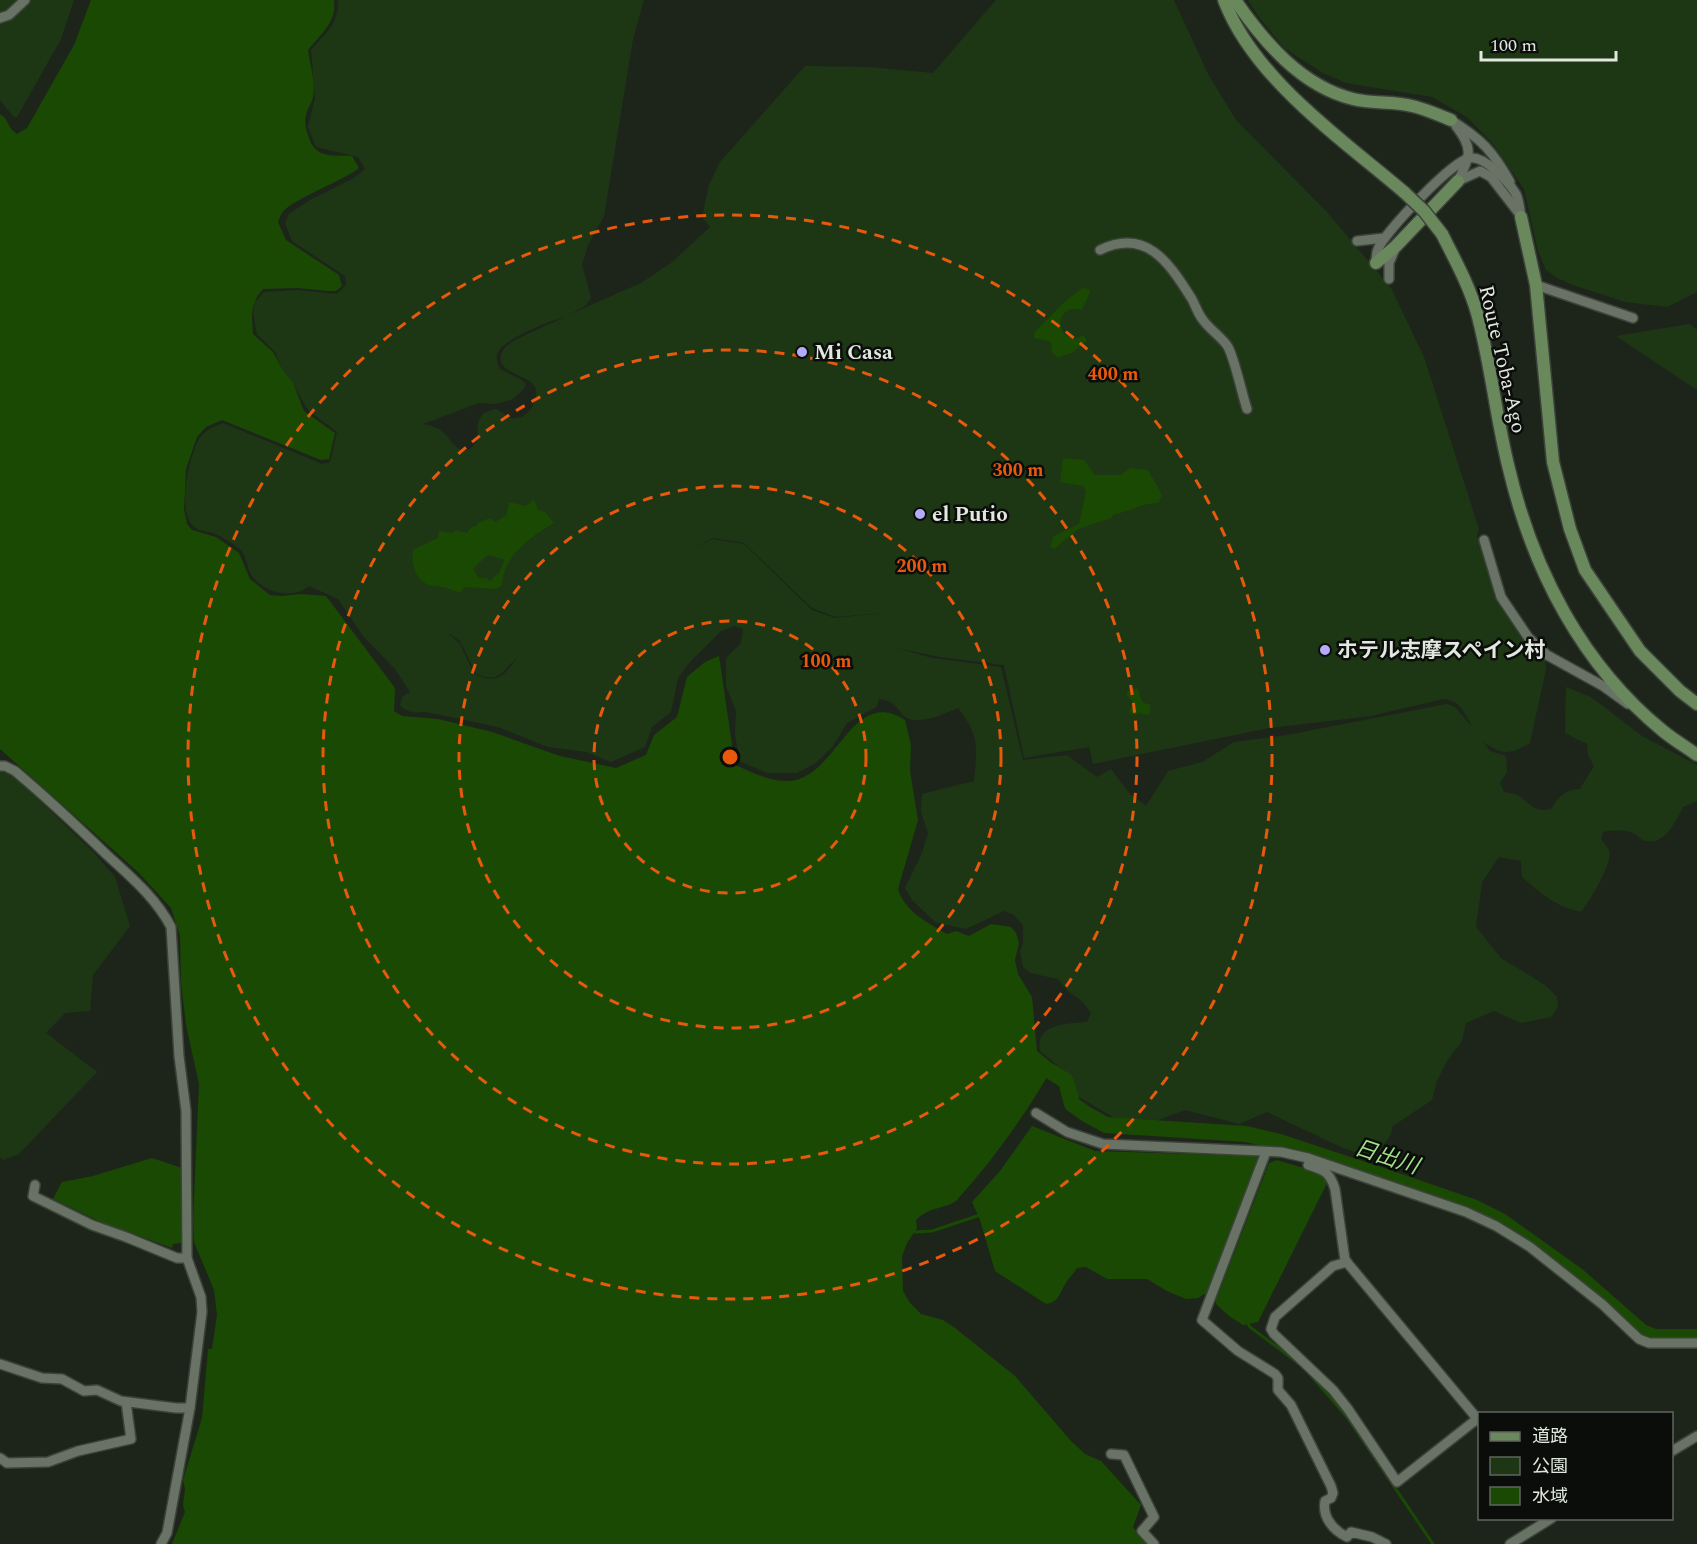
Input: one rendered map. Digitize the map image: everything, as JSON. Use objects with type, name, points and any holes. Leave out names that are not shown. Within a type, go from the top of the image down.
[{"type":"main road","name":"Route Toba-Ago","points":[[1224,0],[1242,35],[1278,82],[1405,193],[1424,211],[1442,234],[1462,272],[1477,312],[1508,469],[1520,512],[1561,611],[1586,650],[1614,684],[1663,731],[1697,755]]},
{"type":"main road","points":[[1235,0],[1268,44],[1293,68],[1329,91],[1354,99],[1412,105],[1451,120]]},
{"type":"main road","points":[[1376,263],[1396,246],[1458,181]]},
{"type":"main road","points":[[1521,216],[1536,285],[1553,462],[1570,529],[1585,570],[1640,651],[1680,691],[1697,704]]},
{"type":"street","points":[[0,18],[9,15],[25,0]]},
{"type":"street","points":[[1451,120],[1468,141],[1469,158],[1458,181]]},
{"type":"street","points":[[1451,120],[1474,135],[1497,158],[1517,195],[1521,216]]},
{"type":"street","points":[[1376,263],[1377,249],[1384,238],[1432,185],[1453,167],[1469,158],[1486,161],[1517,195]]},
{"type":"street","points":[[1458,181],[1480,171],[1491,177],[1521,216]]},
{"type":"street","points":[[1357,241],[1384,238]]},
{"type":"street","points":[[1100,250],[1120,242],[1127,242],[1143,246],[1161,255],[1191,297],[1202,320],[1228,348],[1246,409]]},
{"type":"street","points":[[1389,279],[1389,263],[1396,246]]},
{"type":"street","points":[[1536,285],[1633,318]]},
{"type":"street","points":[[1484,540],[1501,597],[1524,632],[1547,655],[1603,686],[1663,731]]},
{"type":"street","points":[[0,766],[15,771],[98,846],[147,893],[164,913],[171,927],[178,1046],[186,1111],[187,1258],[202,1304],[190,1408],[167,1533],[161,1544]]},
{"type":"street","points":[[1036,1113],[1067,1132],[1103,1144],[1281,1152],[1308,1158],[1466,1212],[1497,1226],[1530,1246],[1602,1304],[1639,1338],[1649,1342],[1697,1343]]},
{"type":"street","points":[[1266,1152],[1315,1167],[1332,1177],[1345,1260],[1347,1262],[1478,1420],[1397,1482],[1333,1390],[1271,1329],[1275,1317],[1333,1266],[1347,1262]]},
{"type":"street","points":[[1266,1152],[1202,1320],[1238,1351],[1278,1378],[1278,1390],[1291,1405],[1331,1486],[1333,1493],[1324,1504],[1325,1515],[1330,1523],[1344,1540],[1351,1532],[1372,1537],[1386,1544]]},
{"type":"street","points":[[34,1185],[33,1196],[92,1226],[177,1258],[187,1258]]},
{"type":"street","points":[[0,1364],[42,1378],[62,1379],[84,1391],[97,1390],[126,1402],[190,1408]]},
{"type":"street","points":[[0,1458],[7,1464],[48,1462],[78,1451],[131,1439],[126,1402]]},
{"type":"street","points":[[1673,1450],[1697,1436]]},
{"type":"street","points":[[1111,1454],[1124,1455],[1154,1517],[1142,1531],[1154,1544]]},
{"type":"street","points":[[1510,1544],[1549,1520]]},
{"type":"green space","points":[[0,0],[74,0],[61,39],[17,117],[14,117],[0,100]]},
{"type":"green space","points":[[338,0],[644,0],[633,39],[604,216],[588,245],[582,265],[591,298],[585,306],[568,315],[641,283],[671,263],[710,227],[702,217],[709,185],[720,162],[805,66],[869,67],[933,73],[996,0],[1174,0],[1208,74],[1236,120],[1326,211],[1391,288],[1424,357],[1479,529],[1477,537],[1484,547],[1497,602],[1545,656],[1546,669],[1530,743],[1517,750],[1506,752],[1483,742],[1490,751],[1506,756],[1507,772],[1500,783],[1504,792],[1517,795],[1537,809],[1551,809],[1563,795],[1571,790],[1580,789],[1594,766],[1588,755],[1587,744],[1565,733],[1566,687],[1591,697],[1642,736],[1697,765],[1697,801],[1683,807],[1673,826],[1663,837],[1650,841],[1642,840],[1628,831],[1603,832],[1601,839],[1609,851],[1607,865],[1581,912],[1557,903],[1529,883],[1522,877],[1521,861],[1499,857],[1482,882],[1476,927],[1501,958],[1545,985],[1557,997],[1558,1007],[1551,1017],[1521,1023],[1494,1011],[1466,1023],[1462,1041],[1447,1061],[1437,1081],[1432,1100],[1393,1126],[1390,1136],[1374,1158],[1343,1148],[1267,1112],[1239,1124],[1185,1110],[1158,1120],[1116,1119],[1076,1095],[1069,1075],[1040,1051],[1042,1035],[1047,1030],[1062,1025],[1087,1022],[1091,1013],[1083,1002],[1068,991],[1058,979],[1030,973],[1023,967],[1020,952],[1023,943],[1023,925],[1014,915],[1004,911],[966,929],[935,922],[912,900],[905,888],[922,853],[928,833],[921,812],[922,794],[974,781],[976,760],[974,735],[958,708],[929,718],[914,720],[907,718],[890,702],[879,699],[876,707],[847,723],[833,746],[816,763],[797,773],[767,773],[739,761],[735,733],[736,711],[726,686],[726,658],[741,643],[743,629],[735,626],[721,631],[689,663],[678,678],[671,712],[652,727],[645,747],[611,762],[586,752],[548,747],[498,727],[426,712],[405,710],[400,705],[402,697],[410,692],[395,669],[363,636],[338,599],[309,586],[295,593],[279,593],[264,587],[252,576],[241,550],[218,535],[193,526],[186,508],[188,471],[198,441],[212,428],[223,423],[322,464],[330,462],[337,432],[308,410],[294,386],[285,376],[275,352],[257,334],[253,313],[254,303],[264,292],[297,290],[337,294],[346,285],[345,276],[292,241],[285,223],[289,214],[310,200],[354,178],[365,169],[358,157],[316,147],[308,127],[315,98],[311,50],[326,33],[337,15]],"holes":[[[564,317],[521,337],[503,350],[501,358],[506,369],[531,382],[535,387],[534,404],[522,417],[509,417],[495,409],[484,413],[480,418],[477,440],[471,448],[466,450],[454,445],[440,430],[423,424],[479,403],[496,404],[513,399],[526,384],[500,369],[497,361],[500,349],[516,337]],[[712,538],[744,543],[812,608],[836,617],[882,613],[835,618],[812,610],[744,544],[712,539],[692,550]],[[448,633],[460,641],[476,674],[491,678],[474,674],[460,644]],[[897,648],[940,657],[1004,665],[1024,758],[1089,747],[1093,764],[1269,728],[1371,716],[1443,699],[1458,705],[1473,728],[1455,707],[1447,704],[1287,735],[1234,742],[1202,762],[1168,771],[1146,806],[1129,793],[1111,769],[1097,777],[1067,755],[1023,760],[1001,667],[932,658]],[[517,658],[503,674],[499,677],[491,678],[500,675]]]},
{"type":"green space","points":[[1248,0],[1697,0],[1697,292],[1667,307],[1625,302],[1557,278],[1546,270],[1538,251],[1524,189],[1493,144],[1467,117],[1432,97],[1346,83],[1323,73],[1284,48]]},
{"type":"green space","points":[[1690,324],[1697,330],[1697,390],[1616,336]]},
{"type":"green space","points":[[0,762],[95,854],[115,877],[130,926],[93,975],[90,1011],[65,1013],[46,1033],[97,1072],[19,1154],[3,1160],[0,1157]]},
{"type":"water","points":[[91,0],[334,0],[331,21],[308,50],[314,91],[305,121],[309,138],[316,150],[332,155],[352,156],[359,168],[287,208],[278,222],[286,240],[339,275],[342,286],[336,291],[297,288],[263,289],[255,300],[252,316],[253,334],[273,352],[293,383],[304,411],[335,433],[329,459],[321,460],[222,420],[206,427],[197,437],[186,469],[184,509],[187,524],[192,530],[216,537],[239,553],[250,579],[270,595],[326,596],[395,688],[394,711],[402,716],[438,719],[492,732],[560,756],[616,768],[646,755],[654,735],[677,717],[687,677],[705,662],[719,656],[735,765],[780,781],[796,780],[811,773],[859,722],[873,714],[887,713],[905,720],[911,745],[910,771],[918,820],[898,889],[901,897],[918,916],[947,934],[956,931],[969,936],[991,924],[1011,927],[1019,943],[1015,960],[1018,974],[1032,997],[1037,1051],[1054,1065],[1009,1136],[956,1201],[926,1212],[916,1220],[917,1228],[902,1256],[903,1291],[910,1303],[921,1314],[943,1320],[1015,1376],[1071,1441],[1085,1454],[1101,1461],[1141,1505],[1133,1527],[1147,1544],[172,1544],[185,1512],[183,1480],[202,1418],[208,1349],[212,1349],[217,1315],[214,1290],[194,1242],[199,1084],[186,1025],[181,982],[180,935],[171,908],[138,872],[0,749],[0,114],[17,134],[27,128],[74,45]]},
{"type":"water","points":[[1083,288],[1089,289],[1090,292],[1082,310],[1066,311],[1061,324],[1065,335],[1076,339],[1084,335],[1087,341],[1073,352],[1058,358],[1051,351],[1052,345],[1049,341],[1034,338],[1034,333],[1063,303]]},
{"type":"water","points":[[1063,458],[1084,460],[1095,475],[1120,475],[1131,468],[1148,470],[1162,495],[1158,503],[1146,504],[1114,514],[1111,518],[1078,529],[1054,549],[1050,546],[1054,536],[1079,524],[1086,491],[1083,486],[1060,482]]},
{"type":"water","points":[[534,500],[538,510],[545,512],[554,523],[536,534],[520,548],[507,565],[502,585],[496,589],[464,587],[459,592],[429,585],[418,576],[413,563],[414,549],[438,538],[439,531],[453,533],[455,530],[467,533],[478,523],[490,518],[495,522],[507,515],[509,502],[525,506]],"holes":[[[490,555],[505,560],[499,573],[490,581],[486,578],[479,578],[473,569]]]},
{"type":"water","points":[[1131,688],[1138,689],[1142,702],[1150,705],[1150,713],[1147,715],[1130,714],[1133,703],[1126,694]]},
{"type":"water","points":[[1032,1126],[1095,1151],[1254,1156],[1261,1159],[1209,1295],[1204,1294],[1198,1298],[1186,1299],[1147,1279],[1107,1279],[1086,1267],[1077,1268],[1057,1298],[1046,1304],[995,1271],[980,1220],[972,1202],[1000,1171]]},
{"type":"water","points":[[152,1158],[182,1168],[181,1243],[173,1244],[172,1248],[101,1222],[53,1199],[62,1182],[93,1176]]},
{"type":"water","points":[[1277,1160],[1320,1173],[1329,1179],[1258,1322],[1243,1325],[1216,1304],[1216,1300],[1269,1163]]},
{"type":"waterway","name":"日出川","points":[[1050,1071],[1066,1081],[1072,1104],[1106,1125],[1246,1134],[1280,1142],[1473,1207],[1501,1221],[1578,1276],[1642,1332],[1654,1337],[1697,1337]]},
{"type":"waterway","points":[[915,1232],[932,1231],[980,1215]]},
{"type":"waterway","points":[[1247,1322],[1250,1327],[1298,1363]]},
{"type":"waterway","points":[[1307,1371],[1347,1417],[1433,1544]]},
{"type":"place","name":"Mi Casa","points":[[802,352]]},
{"type":"place","name":"el Putio","points":[[920,514]]},
{"type":"place","name":"ホテル志摩スペイン村","points":[[1325,650]]}]
